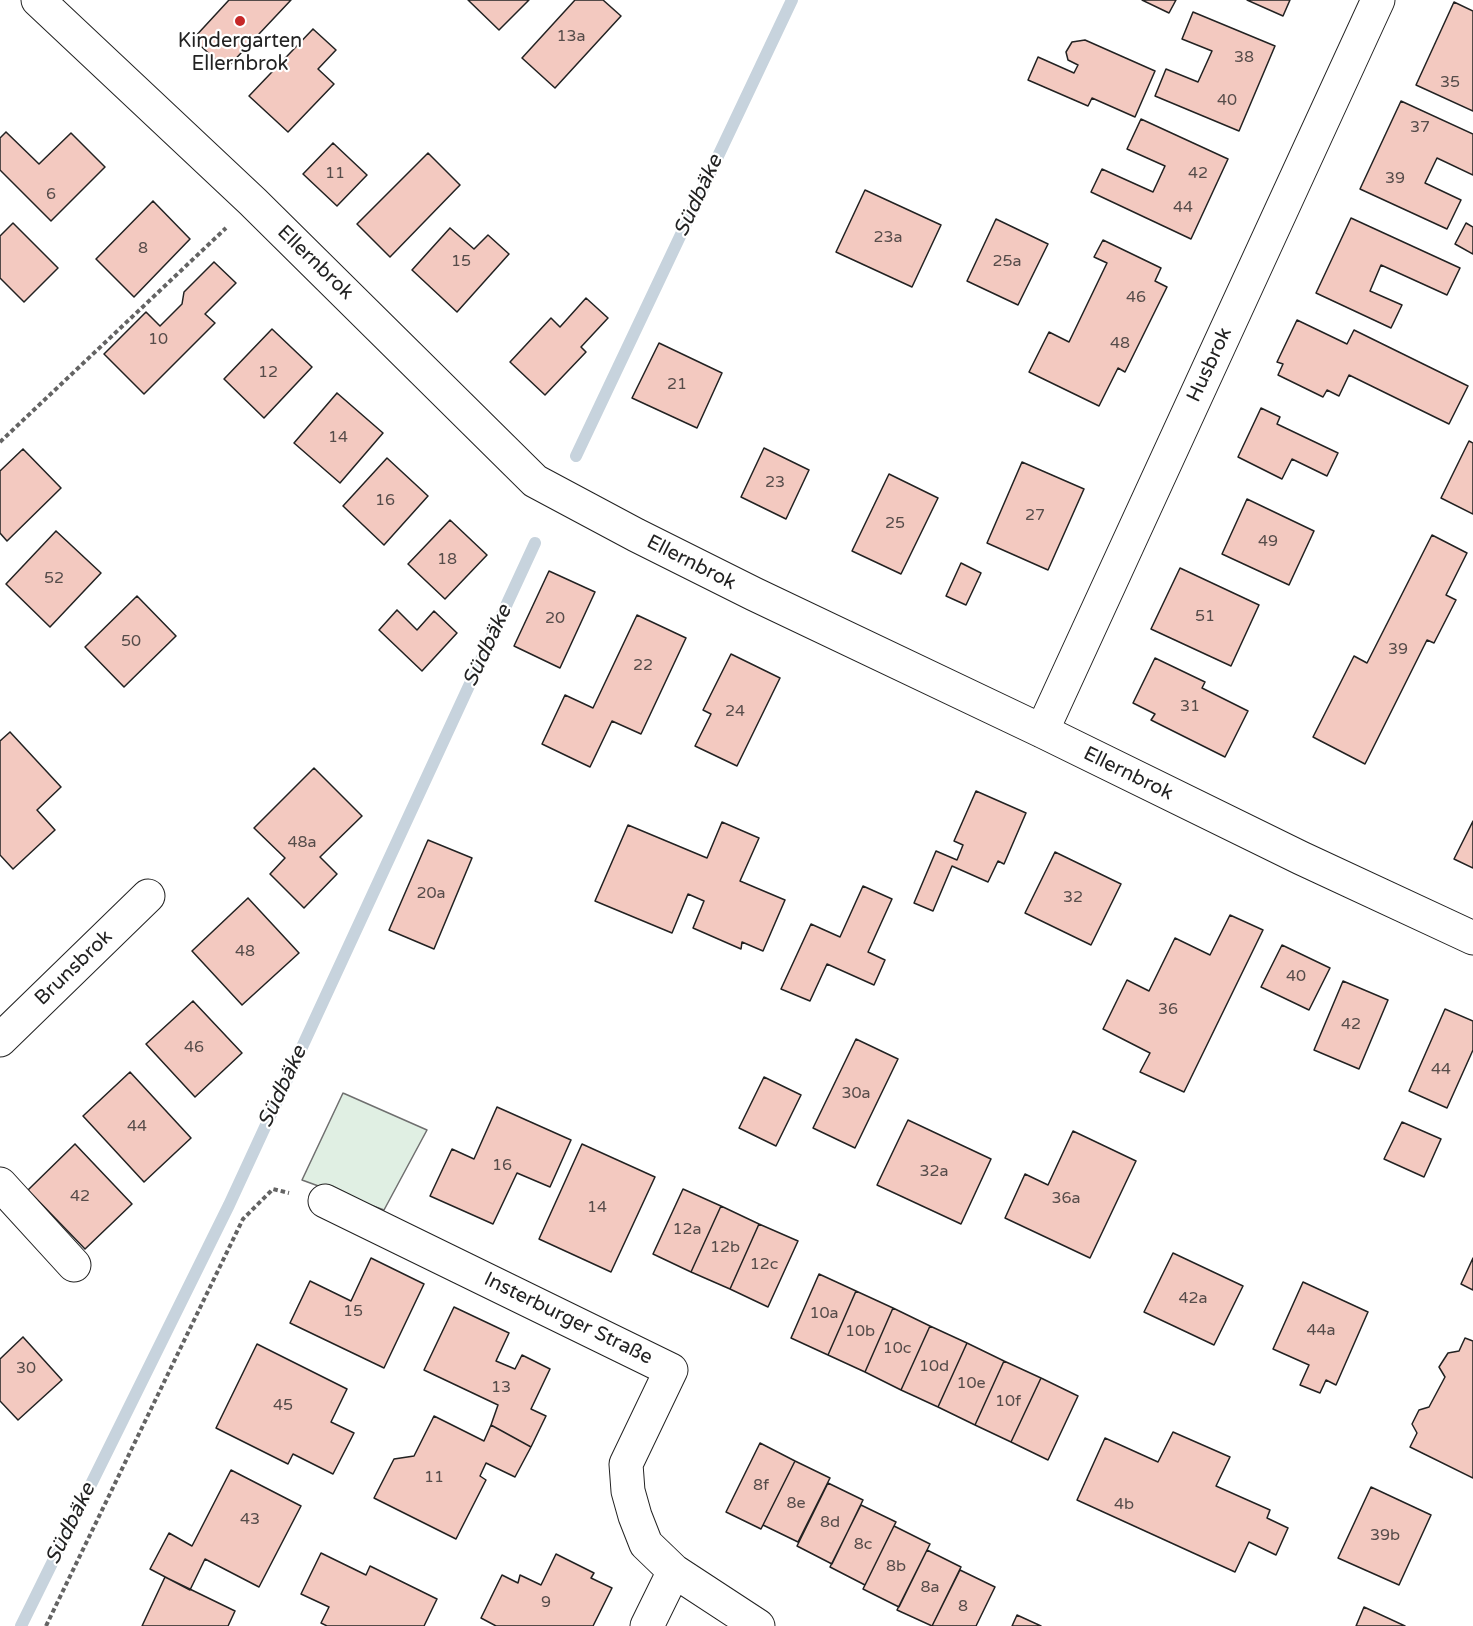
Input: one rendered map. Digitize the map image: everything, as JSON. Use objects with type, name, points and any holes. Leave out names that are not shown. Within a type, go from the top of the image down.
[{"type":"street","name":"Ellernbrok","points":[[38,0],[253,202],[535,481],[753,594],[1042,730],[1301,858],[1473,938]]},
{"type":"street","name":"Husbrok","points":[[1042,730],[1378,0]]},
{"type":"street","name":"Brunsbrok","points":[[0,1040],[148,896]]},
{"type":"street","points":[[0,1184],[74,1265]]},
{"type":"street","name":"Insterburger Straße","points":[[325,1201],[671,1370],[626,1464],[628,1491],[646,1544],[674,1571],[758,1626]]},
{"type":"street","points":[[647,1626],[674,1571]]},
{"type":"path","points":[[0,442],[253,202]]},
{"type":"path","points":[[46,1626],[243,1219],[273,1189],[325,1201]]},
{"type":"green space","points":[[343,1093],[427,1130],[384,1210],[302,1180]]},
{"type":"building","name":"Kindergarten Ellernbrok","points":[[229,0],[291,0],[226,69],[193,39]]},
{"type":"building","points":[[468,0],[529,0],[499,30]]},
{"type":"building","points":[[575,0],[603,0],[621,16],[555,88],[522,58]]},
{"type":"building","points":[[1142,0],[1176,0],[1169,13]]},
{"type":"building","points":[[1247,0],[1290,0],[1283,16]]},
{"type":"building","points":[[1454,2],[1473,11],[1473,111],[1416,85]]},
{"type":"building","points":[[1193,12],[1275,46],[1239,131],[1155,96],[1166,69],[1198,82],[1212,51],[1182,39]]},
{"type":"building","points":[[313,29],[336,50],[318,69],[334,84],[288,132],[249,96]]},
{"type":"building","points":[[1085,40],[1155,71],[1135,117],[1092,98],[1088,106],[1028,80],[1038,57],[1074,73],[1078,65],[1068,60],[1066,52],[1072,42]]},
{"type":"building","points":[[1401,101],[1473,134],[1473,175],[1437,158],[1425,183],[1461,200],[1447,229],[1360,189]]},
{"type":"building","points":[[1141,119],[1228,159],[1191,239],[1091,192],[1102,169],[1153,192],[1165,166],[1127,149]]},
{"type":"building","points":[[6,132],[39,164],[71,133],[105,167],[51,221],[0,170],[0,138]]},
{"type":"building","points":[[333,143],[367,175],[337,206],[303,174]]},
{"type":"building","points":[[428,153],[460,185],[390,257],[357,224]]},
{"type":"building","points":[[865,190],[941,225],[912,287],[836,252]]},
{"type":"building","points":[[153,201],[190,239],[134,297],[96,259]]},
{"type":"building","points":[[1351,218],[1460,268],[1447,295],[1381,265],[1370,291],[1402,305],[1391,328],[1316,293]]},
{"type":"building","points":[[996,219],[1048,244],[1018,305],[967,281]]},
{"type":"building","points":[[13,223],[58,268],[24,302],[0,278],[0,236]]},
{"type":"building","points":[[1466,223],[1473,227],[1473,254],[1455,244]]},
{"type":"building","points":[[450,228],[474,249],[488,235],[509,254],[457,312],[412,270]]},
{"type":"building","points":[[1103,240],[1161,268],[1155,281],[1167,287],[1125,372],[1118,368],[1099,406],[1029,372],[1049,332],[1069,342],[1107,263],[1094,257]]},
{"type":"building","points":[[214,262],[236,283],[205,314],[215,323],[144,394],[104,354],[146,312],[160,326],[182,304],[184,292]]},
{"type":"building","points":[[586,298],[608,318],[581,347],[586,352],[545,395],[510,362],[551,318],[560,327]]},
{"type":"building","points":[[1297,320],[1347,344],[1354,330],[1468,386],[1449,424],[1349,375],[1339,396],[1327,390],[1323,397],[1278,375],[1283,364],[1277,362]]},
{"type":"building","points":[[272,329],[312,367],[264,418],[224,379]]},
{"type":"building","points":[[659,343],[722,373],[697,428],[632,398]]},
{"type":"building","points":[[337,393],[383,433],[340,483],[294,443]]},
{"type":"building","points":[[1261,408],[1280,417],[1277,424],[1338,453],[1327,476],[1292,459],[1282,479],[1238,457]]},
{"type":"building","points":[[1469,441],[1473,443],[1473,514],[1441,498]]},
{"type":"building","points":[[764,448],[809,470],[786,519],[741,497]]},
{"type":"building","points":[[23,449],[61,488],[7,541],[0,533],[0,471]]},
{"type":"building","points":[[387,458],[428,496],[384,545],[343,506]]},
{"type":"building","points":[[1022,462],[1084,489],[1048,570],[987,543]]},
{"type":"building","points":[[889,474],[938,498],[901,574],[852,551]]},
{"type":"building","points":[[1247,499],[1314,531],[1289,585],[1222,554]]},
{"type":"building","points":[[450,520],[487,555],[445,599],[408,564]]},
{"type":"building","points":[[56,531],[101,573],[50,627],[6,584]]},
{"type":"building","points":[[1432,535],[1467,553],[1446,595],[1456,600],[1434,643],[1427,640],[1365,764],[1313,737],[1354,656],[1367,663]]},
{"type":"building","points":[[961,563],[981,573],[966,605],[946,596]]},
{"type":"building","points":[[1180,568],[1259,605],[1231,666],[1151,629]]},
{"type":"building","points":[[549,571],[595,592],[560,668],[514,646]]},
{"type":"building","points":[[137,596],[176,636],[124,687],[85,647]]},
{"type":"building","points":[[397,610],[417,630],[434,611],[457,633],[422,671],[379,630]]},
{"type":"building","points":[[637,615],[686,638],[641,734],[612,721],[590,767],[542,744],[565,695],[593,708]]},
{"type":"building","points":[[731,654],[780,678],[737,766],[695,746],[711,714],[703,710]]},
{"type":"building","points":[[1155,658],[1205,682],[1202,688],[1248,711],[1225,757],[1151,720],[1155,714],[1133,703]]},
{"type":"building","points":[[10,732],[61,787],[37,810],[55,830],[13,869],[0,855],[0,741]]},
{"type":"building","points":[[314,768],[362,816],[320,857],[337,874],[304,908],[270,874],[285,858],[254,828]]},
{"type":"building","points":[[976,791],[1026,813],[1004,864],[998,861],[988,882],[952,866],[933,911],[914,903],[936,851],[957,860],[963,845],[954,841]]},
{"type":"building","points":[[1473,821],[1473,868],[1454,859]]},
{"type":"building","points":[[722,822],[759,838],[740,881],[785,900],[763,951],[742,942],[741,949],[693,928],[704,901],[688,894],[672,933],[595,901],[628,825],[707,858]]},
{"type":"building","points":[[428,840],[472,858],[434,949],[389,930]]},
{"type":"building","points":[[1055,852],[1121,884],[1091,945],[1025,913]]},
{"type":"building","points":[[863,886],[892,899],[868,952],[885,960],[874,985],[827,964],[810,1001],[781,989],[811,924],[840,937]]},
{"type":"building","points":[[248,898],[299,953],[242,1005],[192,951]]},
{"type":"building","points":[[1230,915],[1263,930],[1184,1092],[1140,1072],[1150,1053],[1103,1029],[1127,980],[1149,991],[1175,938],[1210,955]]},
{"type":"building","points":[[1282,945],[1330,968],[1309,1010],[1261,987]]},
{"type":"building","points":[[1343,981],[1388,1000],[1359,1069],[1314,1050]]},
{"type":"building","points":[[193,1001],[242,1053],[195,1097],[146,1044]]},
{"type":"building","points":[[1445,1009],[1473,1021],[1473,1050],[1447,1108],[1409,1091]]},
{"type":"building","points":[[856,1039],[898,1059],[855,1148],[813,1128]]},
{"type":"building","points":[[130,1072],[191,1138],[144,1182],[83,1116]]},
{"type":"building","points":[[764,1077],[801,1095],[776,1146],[739,1128]]},
{"type":"building","points":[[497,1107],[571,1140],[550,1187],[517,1173],[493,1224],[430,1196],[452,1149],[474,1159]]},
{"type":"building","points":[[908,1120],[991,1159],[961,1224],[877,1185]]},
{"type":"building","points":[[1402,1122],[1441,1139],[1424,1177],[1384,1159]]},
{"type":"building","points":[[1073,1131],[1136,1161],[1090,1258],[1005,1218],[1025,1174],[1048,1185]]},
{"type":"building","points":[[75,1144],[132,1204],[85,1249],[28,1190]]},
{"type":"building","points":[[582,1144],[655,1177],[611,1272],[539,1239]]},
{"type":"building","points":[[683,1189],[721,1206],[691,1272],[653,1254]]},
{"type":"building","points":[[721,1206],[759,1224],[730,1289],[691,1272]]},
{"type":"building","points":[[759,1224],[798,1241],[768,1307],[730,1289]]},
{"type":"building","points":[[1173,1253],[1243,1286],[1214,1345],[1144,1312]]},
{"type":"building","points":[[371,1258],[424,1284],[384,1368],[290,1323],[310,1281],[351,1301]]},
{"type":"building","points":[[1473,1258],[1473,1290],[1461,1284]]},
{"type":"building","points":[[819,1274],[856,1291],[828,1355],[791,1338]]},
{"type":"building","points":[[1303,1282],[1368,1312],[1336,1385],[1326,1380],[1320,1393],[1300,1385],[1309,1365],[1273,1349]]},
{"type":"building","points":[[856,1291],[893,1308],[865,1372],[828,1355]]},
{"type":"building","points":[[454,1307],[509,1333],[496,1361],[515,1369],[522,1355],[550,1369],[531,1409],[546,1416],[531,1447],[491,1425],[498,1405],[424,1370]]},
{"type":"building","points":[[893,1308],[930,1326],[901,1390],[865,1372]]},
{"type":"building","points":[[930,1326],[967,1343],[938,1407],[901,1390]]},
{"type":"building","points":[[23,1337],[62,1380],[18,1420],[0,1401],[0,1359]]},
{"type":"building","points":[[1465,1338],[1473,1341],[1473,1478],[1410,1447],[1417,1433],[1412,1424],[1419,1410],[1429,1407],[1445,1377],[1439,1367],[1448,1353],[1459,1351]]},
{"type":"building","points":[[967,1343],[1004,1361],[975,1425],[938,1407]]},
{"type":"building","points":[[257,1344],[347,1389],[331,1422],[354,1433],[333,1474],[293,1454],[288,1464],[216,1428]]},
{"type":"building","points":[[1004,1361],[1041,1378],[1011,1442],[975,1425]]},
{"type":"building","points":[[1041,1378],[1078,1396],[1048,1460],[1011,1442]]},
{"type":"building","points":[[434,1416],[484,1441],[491,1425],[531,1447],[515,1477],[486,1463],[480,1476],[486,1480],[456,1539],[374,1498],[394,1459],[414,1456]]},
{"type":"building","points":[[1173,1432],[1230,1457],[1216,1486],[1270,1510],[1267,1518],[1288,1528],[1276,1555],[1249,1542],[1235,1572],[1077,1500],[1105,1438],[1158,1462]]},
{"type":"building","points":[[760,1443],[795,1461],[761,1529],[726,1512]]},
{"type":"building","points":[[795,1461],[830,1478],[798,1542],[763,1525]]},
{"type":"building","points":[[231,1470],[301,1506],[259,1587],[205,1559],[190,1590],[150,1569],[169,1533],[192,1546]]},
{"type":"building","points":[[828,1483],[863,1500],[832,1564],[797,1546]]},
{"type":"building","points":[[1371,1487],[1431,1515],[1399,1585],[1338,1558]]},
{"type":"building","points":[[861,1505],[896,1522],[865,1585],[830,1567]]},
{"type":"building","points":[[894,1526],[930,1544],[899,1607],[863,1589]]},
{"type":"building","points":[[927,1550],[961,1567],[932,1626],[897,1610]]},
{"type":"building","points":[[321,1553],[366,1575],[370,1566],[437,1599],[424,1626],[327,1626],[321,1623],[329,1607],[301,1594]]},
{"type":"building","points":[[556,1554],[594,1573],[591,1578],[612,1588],[593,1626],[496,1626],[481,1618],[502,1575],[518,1583],[520,1575],[541,1585]]},
{"type":"building","points":[[960,1570],[995,1587],[976,1626],[932,1626]]},
{"type":"building","points":[[165,1577],[235,1611],[228,1626],[142,1626]]},
{"type":"building","points":[[1364,1607],[1405,1626],[1356,1626]]},
{"type":"building","points":[[1017,1615],[1041,1626],[1012,1626]]},
{"type":"waterway","name":"Südbäke","points":[[576,456],[792,0]]},
{"type":"waterway","name":"Südbäke","points":[[21,1626],[229,1205],[535,543]]},
{"type":"place","name":"Kindergarten Ellernbrok","points":[[240,21]]}]
